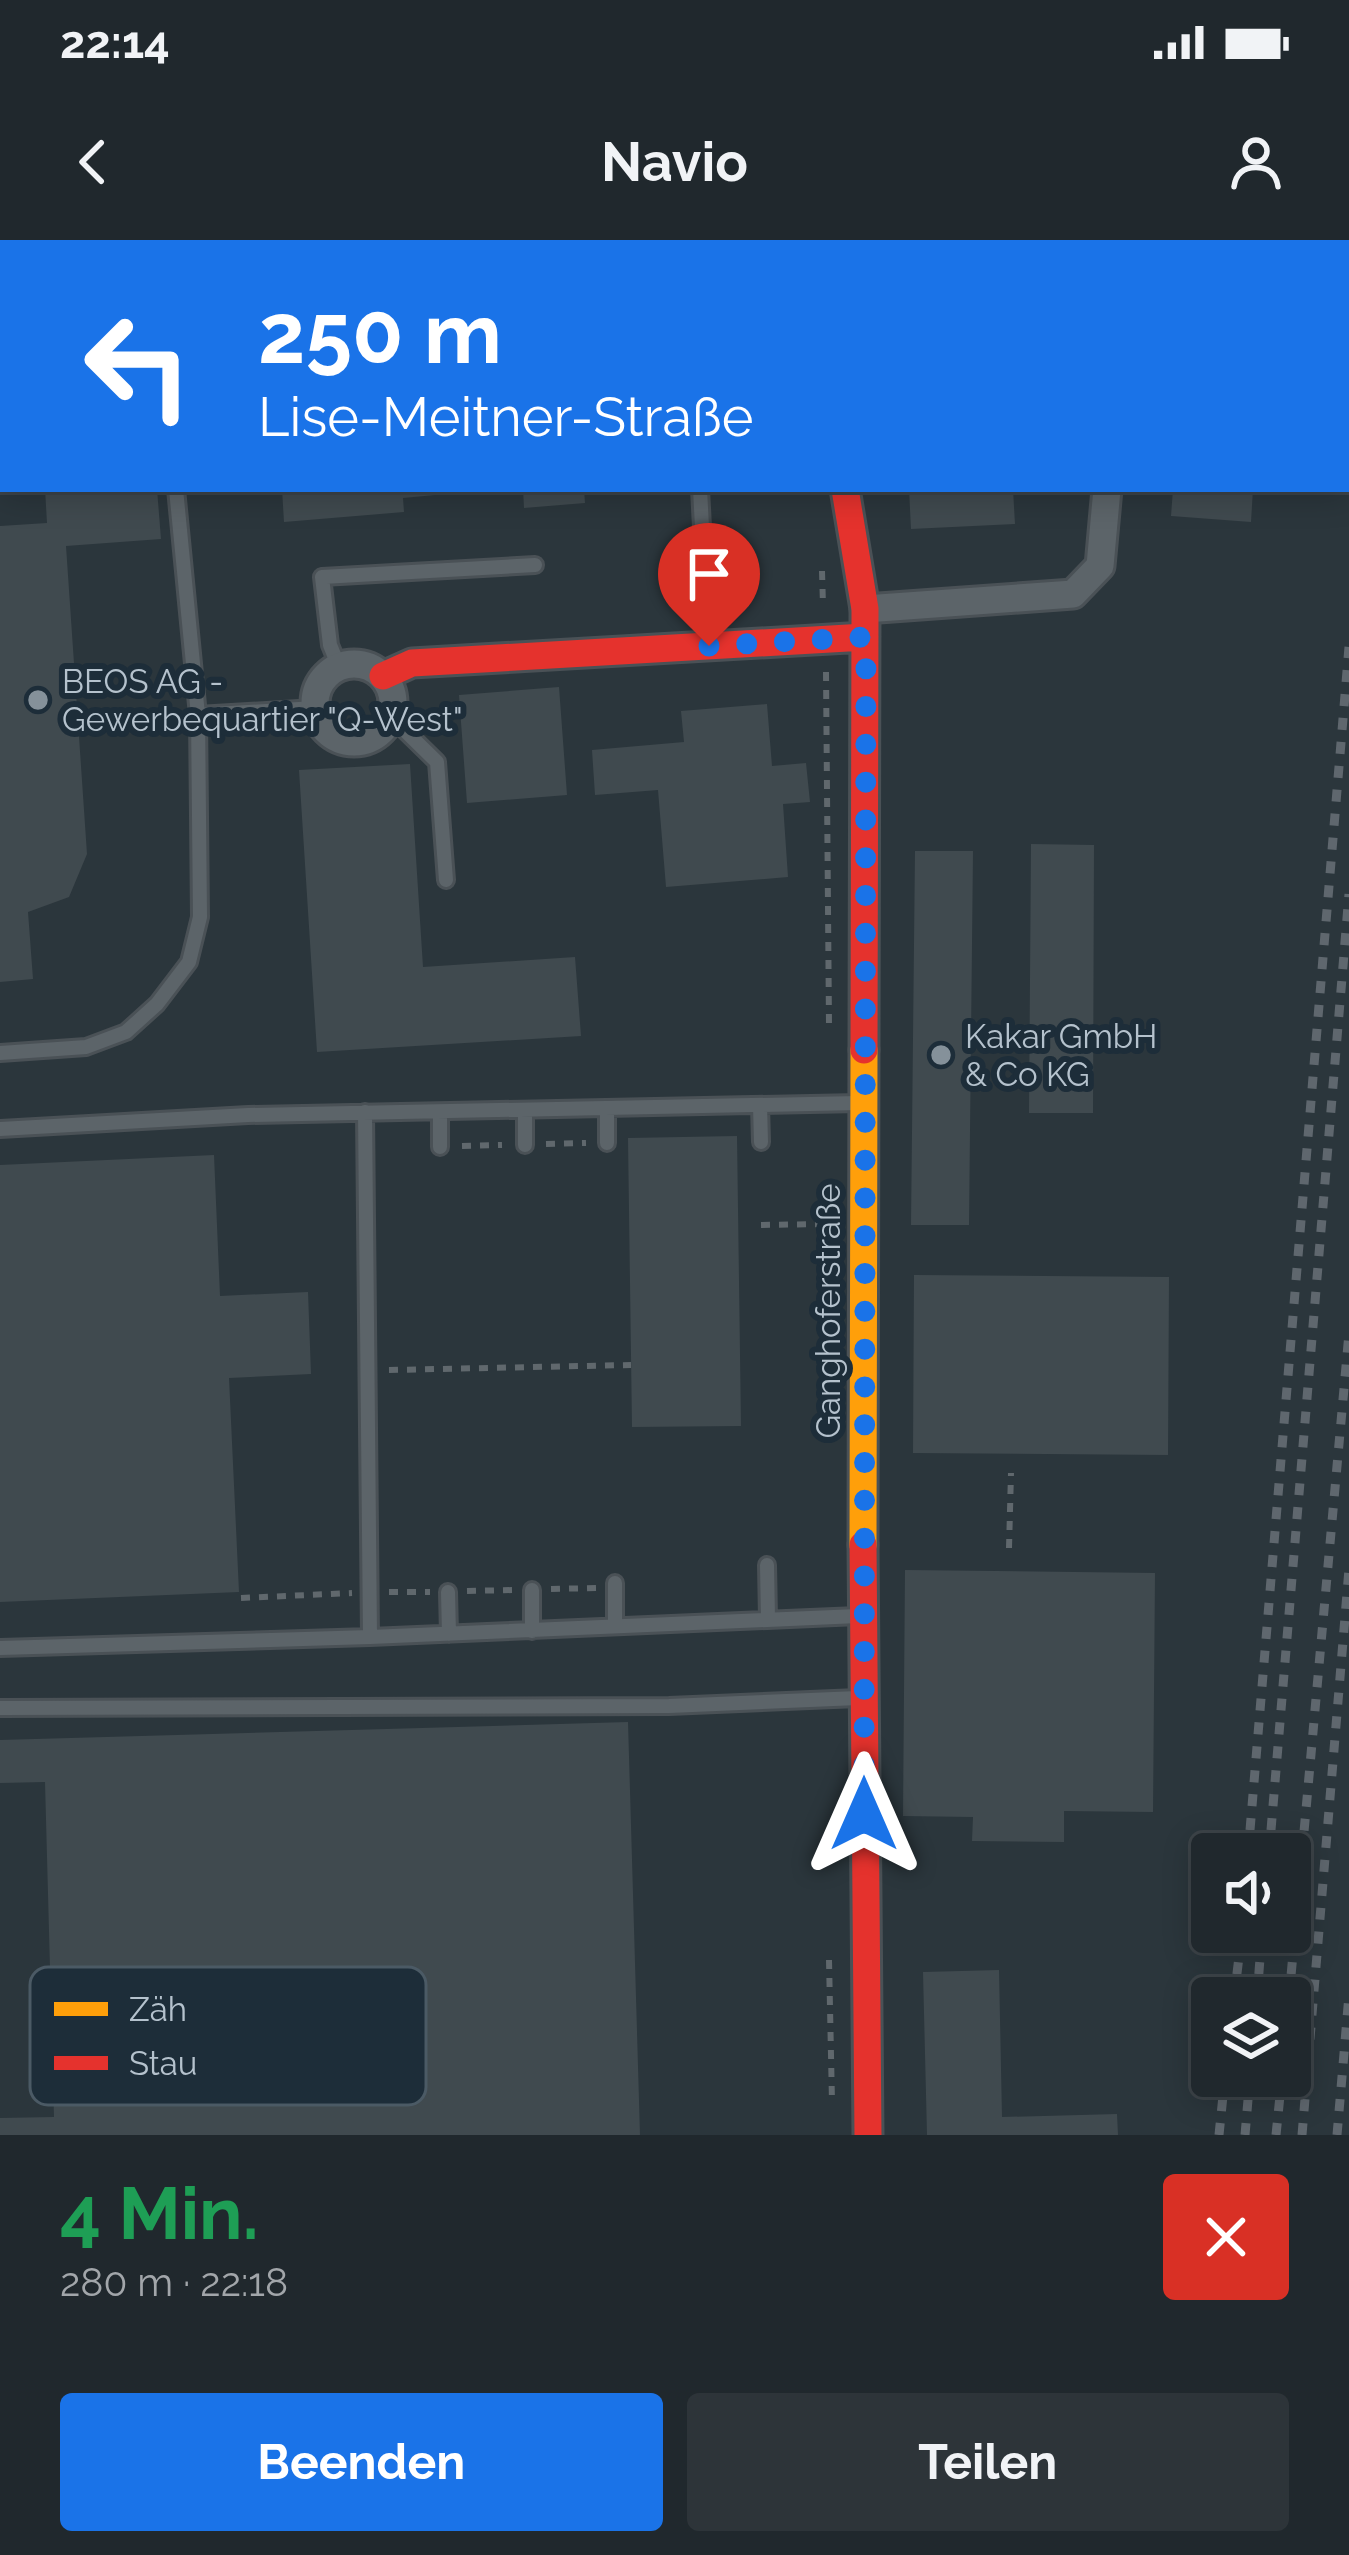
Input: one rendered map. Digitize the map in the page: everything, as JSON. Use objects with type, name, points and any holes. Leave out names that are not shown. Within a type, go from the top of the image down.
[{"type":"street","name":"Ganghoferstraße","points":[[845,492],[865,623],[863,1698],[868,2135]]},
{"type":"street","points":[[382,676],[412,663],[709,646],[1073,594],[1100,566],[1107,492]]},
{"type":"street","points":[[363,664],[382,676],[392,695],[391,717],[374,737],[350,742],[327,731],[316,708],[320,683],[339,667],[363,664]]},
{"type":"lane","points":[[0,1053],[86,1047],[126,1032],[157,1004],[189,962],[200,917],[198,715],[176,492]]},
{"type":"lane","points":[[700,492],[709,646]]},
{"type":"lane","points":[[339,667],[330,645],[322,578],[535,565]]},
{"type":"lane","points":[[198,715],[316,708]]},
{"type":"lane","points":[[391,717],[436,762],[446,880]]},
{"type":"lane","points":[[0,1129],[365,1112],[864,1102]]},
{"type":"lane","points":[[760,1105],[760,1142]]},
{"type":"lane","points":[[607,1108],[607,1143]]},
{"type":"lane","points":[[365,1112],[370,1637]]},
{"type":"lane","points":[[440,1112],[440,1147]]},
{"type":"lane","points":[[525,1112],[525,1145]]},
{"type":"lane","points":[[767,1565],[768,1618]]},
{"type":"lane","points":[[615,1582],[615,1626]]},
{"type":"lane","points":[[532,1590],[532,1631]]},
{"type":"lane","points":[[448,1592],[448,1634]]},
{"type":"lane","points":[[0,1648],[863,1616]]},
{"type":"lane","points":[[0,1708],[669,1706],[863,1698]]},
{"type":"path","points":[[761,1225],[836,1224]]},
{"type":"path","points":[[368,1371],[631,1365]]},
{"type":"path","points":[[1009,1548],[1011,1473]]},
{"type":"building","name":"BEOS AG - Gewerbequartier \"Q-West\"","points":[[45,492],[157,492],[161,539],[66,546],[87,854],[69,897],[28,912],[33,979],[0,982],[0,526],[47,523]]},
{"type":"building","points":[[282,492],[467,492],[403,498],[404,512],[284,522]]},
{"type":"building","points":[[523,492],[584,492],[585,503],[524,508]]},
{"type":"building","points":[[909,492],[1013,492],[1015,524],[911,529]]},
{"type":"building","points":[[1173,492],[1253,492],[1251,522],[1171,516]]},
{"type":"building","points":[[559,687],[567,795],[467,803],[459,695]]},
{"type":"building","points":[[767,704],[772,766],[806,763],[810,802],[783,804],[788,877],[666,887],[658,790],[595,795],[592,750],[684,742],[681,711]]},
{"type":"building","points":[[410,764],[423,967],[575,957],[581,1036],[317,1052],[299,770]]},
{"type":"building","points":[[1031,844],[1094,845],[1093,1113],[1029,1113]]},
{"type":"building","points":[[915,851],[973,851],[969,1225],[911,1225]]},
{"type":"building","points":[[737,1136],[741,1426],[632,1427],[628,1138]]},
{"type":"building","points":[[214,1155],[220,1296],[308,1292],[311,1374],[229,1378],[239,1592],[0,1602],[0,1165]]},
{"type":"building","points":[[914,1275],[1169,1277],[1168,1455],[913,1453]]},
{"type":"building","points":[[905,1570],[1155,1573],[1153,1812],[1064,1811],[1064,1842],[972,1841],[973,1817],[903,1816]]},
{"type":"building","points":[[628,1722],[640,2135],[0,2135],[0,2118],[54,2117],[54,2105],[426,2105],[426,1967],[50,1967],[45,1782],[0,1783],[0,1740]]},
{"type":"building","points":[[999,1970],[1002,2117],[1117,2114],[1118,2135],[927,2135],[923,1972]]},
{"type":"railway","points":[[1250,1833],[1349,647]]},
{"type":"railway","points":[[1271,1833],[1349,894]]},
{"type":"railway","points":[[1291,1977],[1349,1333]]},
{"type":"railway","points":[[1302,2135],[1349,1569]]},
{"type":"railway","points":[[1237,1977],[1239,1953]]},
{"type":"railway","points":[[1259,1977],[1260,1953]]},
{"type":"railway","points":[[1337,2135],[1349,1995]]},
{"type":"railway","points":[[1219,2135],[1223,2097]]},
{"type":"railway","points":[[1245,2135],[1248,2097]]},
{"type":"railway","points":[[1276,2135],[1280,2097]]},
{"type":"traffic: slow","points":[[863,1545],[864,1050]]},
{"type":"traffic: jam","points":[[846,492],[865,609],[864,1050]]},
{"type":"traffic: jam","points":[[383,676],[412,663],[865,637]]},
{"type":"traffic: jam","points":[[863,1545],[868,2135]]},
{"type":"place","name":"BEOS AG - Gewerbequartier \"Q-West\"","points":[[38,700]]},
{"type":"place","name":"Kakar GmbH & Co KG","points":[[941,1055]]},
{"type":"route","points":[[709,646],[866,637],[864,1814]]}]
